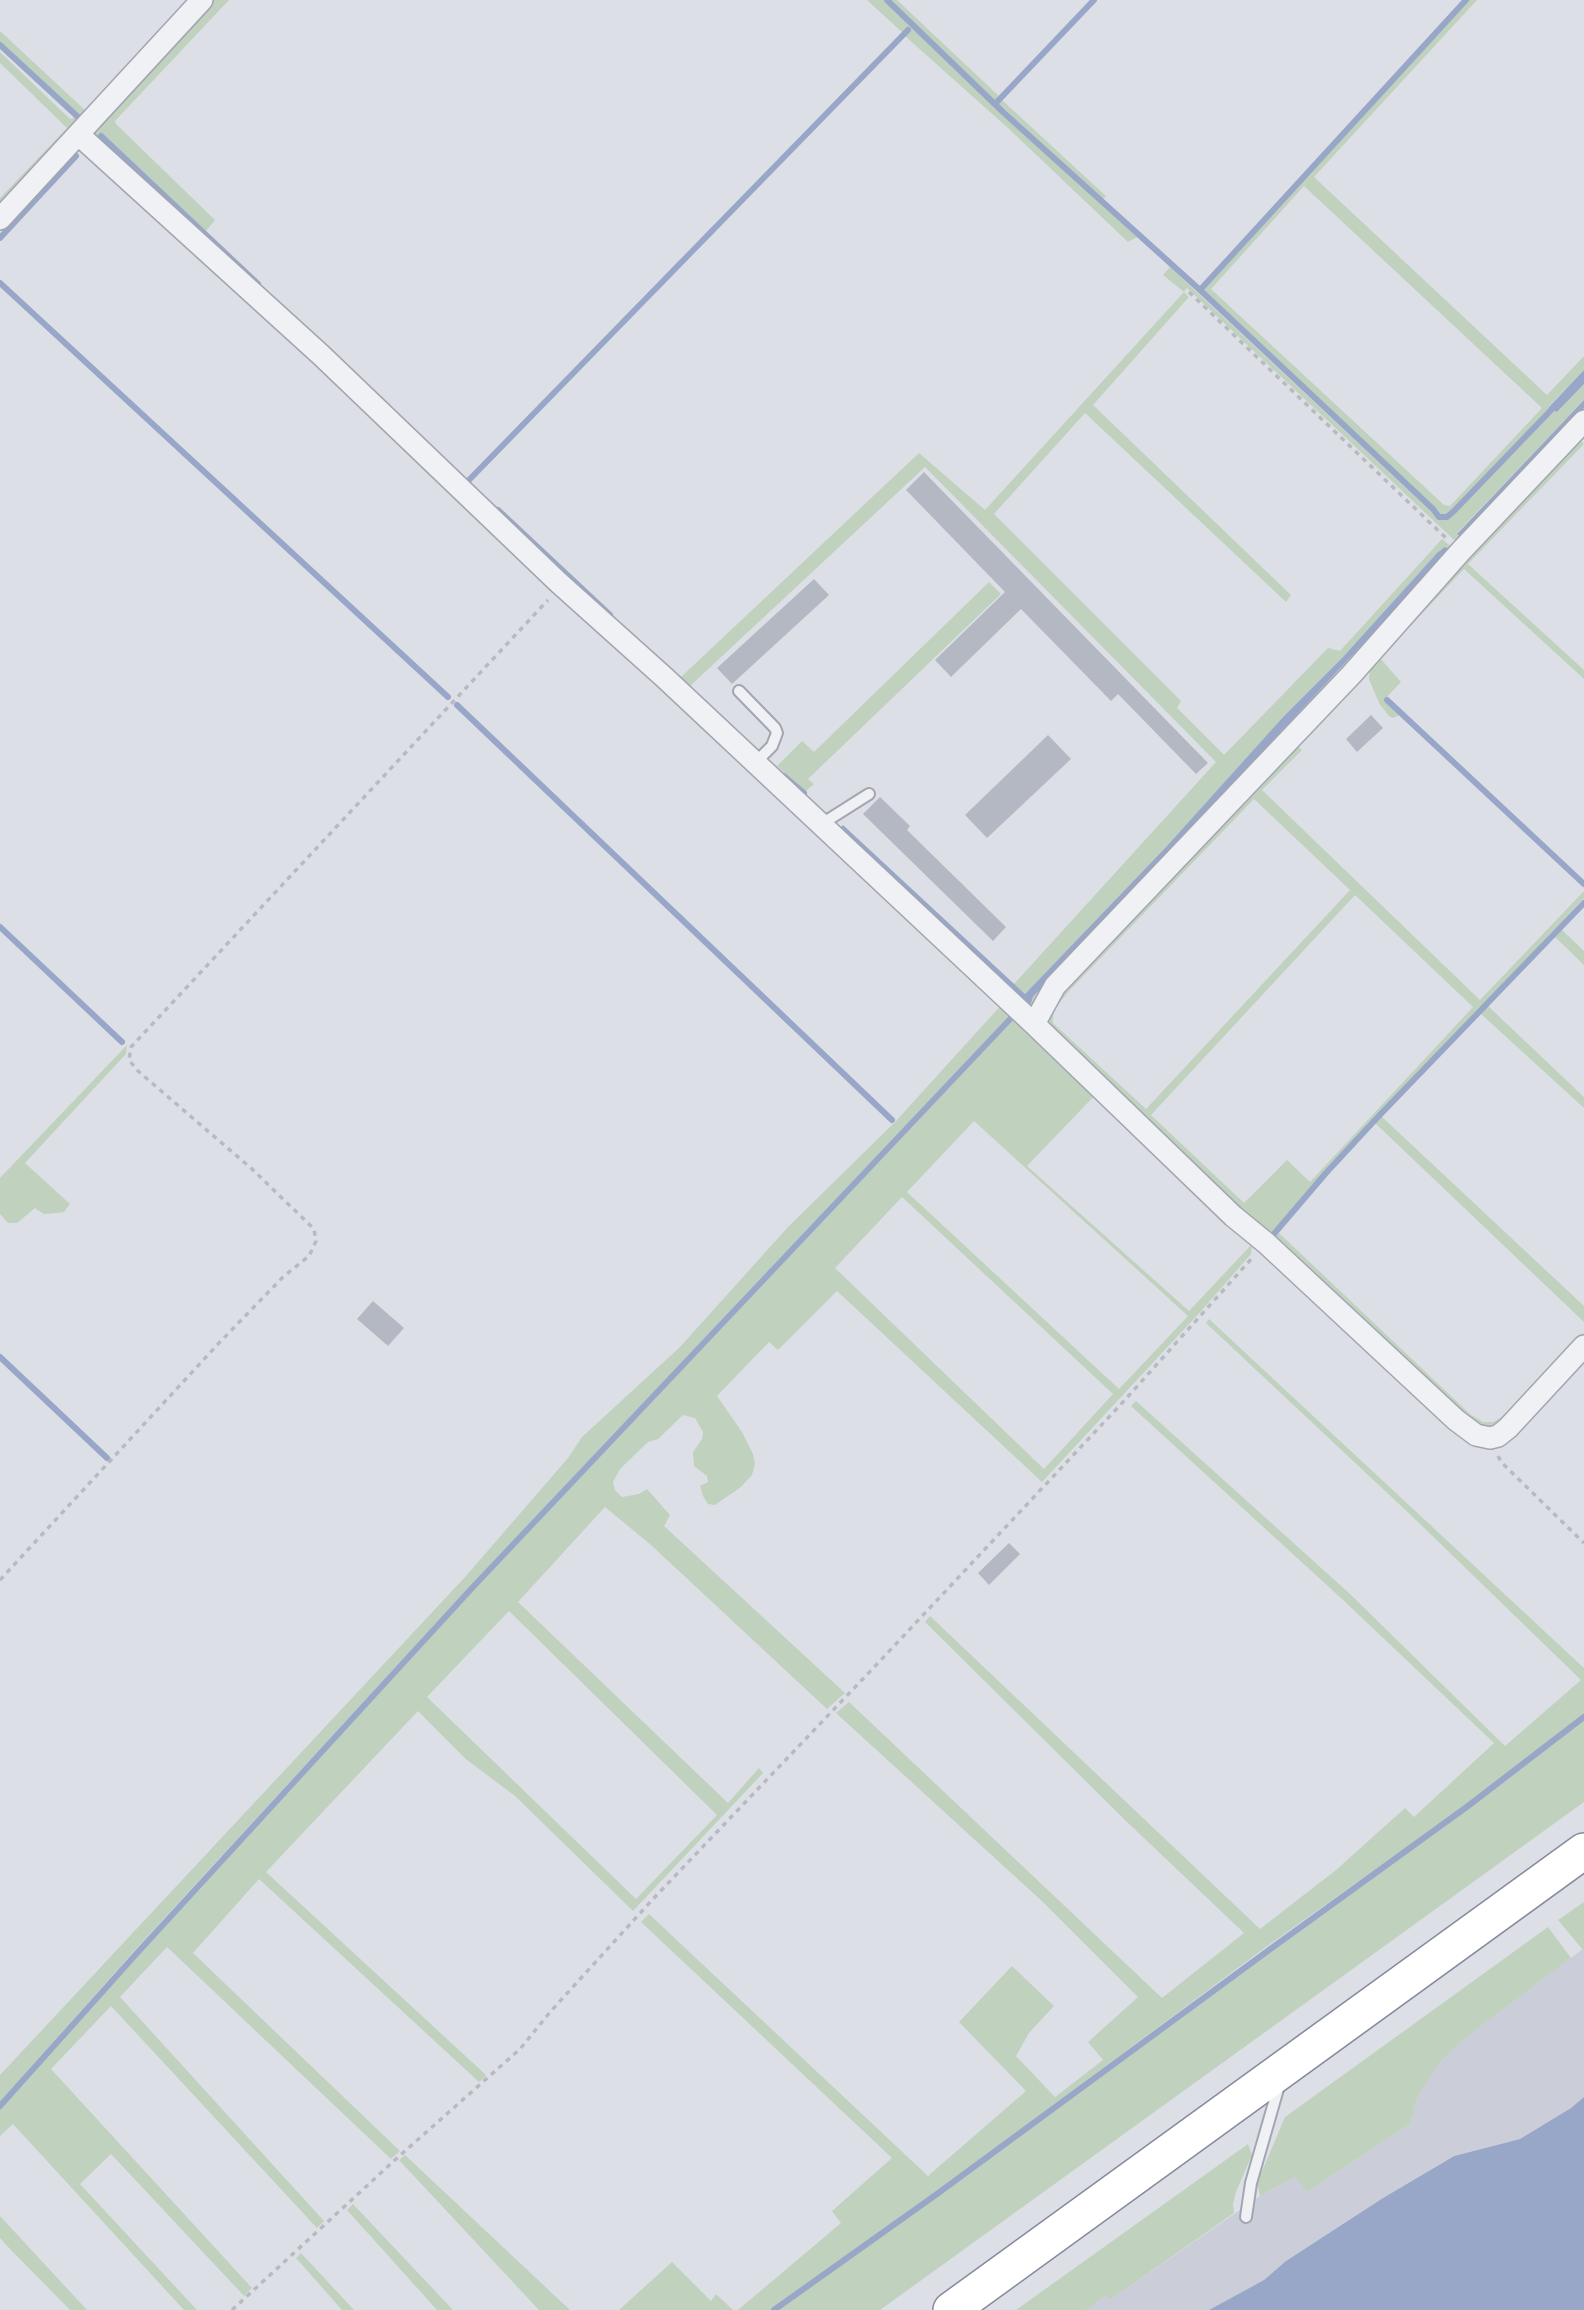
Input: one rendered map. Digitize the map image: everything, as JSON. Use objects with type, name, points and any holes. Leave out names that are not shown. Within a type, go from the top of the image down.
[{"type":"highway","points":[[951,2310],[1584,1851]]},
{"type":"street","points":[[0,219],[202,0]]},
{"type":"street","points":[[79,135],[321,355],[558,582],[665,678],[1034,1024],[1233,1216],[1266,1243],[1456,1420],[1476,1435],[1490,1438],[1508,1428],[1584,1346]]},
{"type":"street","points":[[1034,1024],[1055,986],[1351,675],[1461,551],[1584,421]]},
{"type":"lane","points":[[739,691],[775,727],[777,733],[772,746],[754,764]]},
{"type":"lane","points":[[820,825],[869,794]]},
{"type":"lane","points":[[1247,2217],[1251,2183],[1284,2069]]},
{"type":"path","points":[[1189,292],[1461,551]]},
{"type":"path","points":[[0,1580],[219,1343],[283,1277],[309,1256],[316,1241],[314,1228],[252,1169],[138,1071],[130,1060],[131,1048],[551,597],[558,582]]},
{"type":"path","points":[[232,2310],[520,2049],[551,2011],[644,1910],[1124,1401],[1266,1243]]},
{"type":"path","points":[[1490,1438],[1502,1463],[1584,1544]]},
{"type":"shaded area","points":[[1584,1948],[1584,2097],[1571,2108],[1520,2139],[1453,2156],[1286,2261],[1264,2280],[1209,2310],[1086,2310],[1106,2295],[1110,2300],[1260,2196],[1295,2177],[1307,2192],[1410,2124],[1418,2096],[1437,2066],[1460,2042]]},
{"type":"green space","points":[[211,0],[229,0],[115,121],[215,220],[206,231],[104,135],[101,136],[103,141],[467,483],[93,135],[94,130]]},
{"type":"green space","points":[[867,0],[885,0],[1014,125],[1137,237],[1128,242],[1009,129],[905,36],[910,30],[903,33]]},
{"type":"green space","points":[[889,0],[897,0],[1000,97],[996,102]]},
{"type":"green space","points":[[1469,0],[1477,0],[1314,177],[1547,395],[1584,356],[1584,370],[1549,406],[1549,410],[1451,511],[1443,516],[1203,291]],"holes":[[[1304,186],[1542,408],[1450,506],[1444,505],[1211,289]]]},
{"type":"green space","points":[[0,31],[86,111],[0,209],[0,198],[67,128],[0,63],[0,52],[70,119],[77,117],[77,113],[0,42]]},
{"type":"green space","points":[[1002,100],[1106,196],[1103,199],[999,104]]},
{"type":"green space","points":[[1170,267],[1439,519],[1449,519],[1552,412],[1557,412],[1584,384],[1584,400],[1457,533],[1464,537],[1584,408],[1584,417],[1461,544],[1187,288],[1184,292],[1163,275]]},
{"type":"green space","points":[[1184,292],[1189,297],[1093,405],[1291,595],[1286,602],[1085,413],[994,514],[1181,701],[1177,708],[1224,755],[1328,648],[1340,651],[1442,539],[1454,549],[1034,1010],[1025,1012],[1033,997],[1449,552],[1437,553],[1166,847],[1025,994],[1014,984],[1216,762],[925,467],[690,686],[681,677],[919,453],[985,510]]},
{"type":"green space","points":[[1577,437],[1584,444],[1468,564],[1584,670],[1584,679],[1464,569],[1380,658],[1401,682],[1385,699],[1400,715],[1393,718],[1389,716],[1379,703],[1369,679],[1370,662]]},
{"type":"green space","points":[[989,582],[1001,594],[808,779],[814,784],[806,791],[777,766],[802,741],[814,752]]},
{"type":"green space","points":[[1292,741],[1302,750],[1262,790],[1480,1000],[1584,891],[1584,898],[1312,1185],[1268,1238],[1047,1031],[1045,1011]],"holes":[[[1254,799],[1350,890],[1146,1109],[1053,1023],[1053,1015],[1069,991]],[[1355,895],[1473,1007],[1310,1182],[1287,1160],[1244,1203],[1151,1115]]]},
{"type":"green space","points":[[1561,929],[1584,951],[1584,965],[1554,936]]},
{"type":"green space","points":[[1004,1002],[1099,1091],[1027,1166],[1189,1311],[1252,1244],[1251,1254],[1042,1482],[837,1291],[778,1350],[769,1342],[717,1396],[742,1432],[753,1454],[755,1464],[752,1475],[741,1487],[715,1505],[708,1504],[700,1486],[708,1482],[707,1476],[694,1466],[693,1452],[702,1439],[703,1432],[695,1418],[683,1415],[658,1439],[648,1442],[620,1469],[613,1482],[615,1490],[622,1497],[639,1494],[647,1489],[670,1515],[664,1526],[845,1693],[827,1709],[651,1545],[605,1507],[518,1602],[728,1803],[759,1768],[763,1773],[633,1911],[515,1796],[467,1760],[418,1711],[266,1872],[486,2075],[483,2079],[479,2082],[259,1879],[193,1953],[400,2151],[391,2159],[167,1947],[120,1997],[324,2221],[317,2228],[111,2006],[51,2069],[252,2288],[244,2296],[111,2154],[80,2184],[197,2310],[184,2310],[13,2124],[0,2136],[0,2108],[473,1590],[1013,1018],[1010,1015],[470,1586],[135,1950],[0,2102],[0,2075],[466,1576],[568,1458],[582,1437],[680,1347],[788,1227],[895,1122]],"holes":[[[974,1121],[1188,1316],[1119,1389],[907,1192]],[[902,1197],[1113,1394],[1044,1469],[835,1268]],[[509,1611],[717,1815],[636,1899],[427,1697]]]},
{"type":"green space","points":[[1487,1005],[1584,1097],[1584,1108],[1480,1013]]},
{"type":"green space","points":[[127,1045],[126,1054],[25,1163],[70,1204],[64,1212],[57,1213],[44,1214],[35,1208],[17,1223],[8,1223],[0,1214],[0,1178]]},
{"type":"green space","points":[[1381,1116],[1584,1306],[1584,1322],[1375,1123]]},
{"type":"green space","points":[[1279,1233],[1470,1414],[1483,1422],[1493,1422],[1505,1415],[1584,1333],[1584,1342],[1534,1395],[1492,1428],[1476,1427],[1271,1241]]},
{"type":"green space","points":[[1209,1319],[1584,1668],[1584,1714],[1467,1804],[1266,1947],[936,2192],[770,2310],[738,2310],[841,2223],[832,2211],[892,2158],[641,1922],[649,1914],[928,2176],[1026,2091],[959,2022],[1012,1966],[1054,2006],[1029,2033],[1016,2056],[1055,2097],[1103,2060],[1088,2042],[1138,1997],[1044,1903],[836,1713],[849,1702],[1162,1998],[1244,1933],[1126,1821],[925,1622],[930,1616],[1260,1929],[1336,1870],[1405,1808],[1414,1817],[1494,1743],[1342,1599],[1131,1406],[1136,1401],[1349,1593],[1505,1746],[1581,1680],[1416,1520],[1206,1323]]},
{"type":"green space","points":[[1584,1719],[1584,1802],[880,2310],[777,2310],[938,2196],[1469,1807]]},
{"type":"green space","points":[[1584,1902],[1584,1948],[1583,1950],[1558,1920]]},
{"type":"green space","points":[[1548,1927],[1571,1958],[1460,2042],[1437,2066],[1418,2096],[1410,2124],[1307,2192],[1295,2177],[1260,2196],[1257,2183],[1285,2117]]},
{"type":"green space","points":[[1248,2144],[1252,2155],[1236,2192],[1234,2213],[1110,2300],[1106,2295],[1086,2310],[1016,2310]]},
{"type":"green space","points":[[405,2155],[570,2310],[539,2310],[399,2160]]},
{"type":"green space","points":[[353,2204],[453,2310],[437,2310],[347,2210]]},
{"type":"green space","points":[[0,2216],[87,2310],[70,2310],[11,2250],[0,2238]]},
{"type":"green space","points":[[301,2253],[354,2310],[342,2310],[296,2258]]},
{"type":"green space","points":[[672,2262],[711,2301],[716,2294],[733,2310],[619,2310]]},
{"type":"water","points":[[1584,370],[1584,384],[1557,412],[1549,410],[1549,407]]},
{"type":"water","points":[[1584,400],[1584,408],[1464,537],[1457,534]]},
{"type":"water","points":[[1445,547],[1451,550],[1033,997],[1030,1006],[840,828],[843,825],[1025,994]]},
{"type":"water","points":[[1584,2097],[1584,2310],[1209,2310],[1264,2280],[1286,2261],[1454,2156],[1520,2139]]},
{"type":"building","points":[[924,472],[1208,763],[1196,774],[1118,694],[1111,701],[1021,609],[951,677],[935,660],[1005,592],[906,490]]},
{"type":"building","points":[[814,579],[829,595],[732,684],[717,668]]},
{"type":"building","points":[[1371,715],[1383,728],[1357,752],[1346,739]]},
{"type":"building","points":[[1048,735],[1071,759],[987,838],[965,815]]},
{"type":"building","points":[[880,797],[910,826],[907,830],[1006,927],[993,941],[863,814]]},
{"type":"building","points":[[373,1301],[404,1328],[388,1346],[357,1319]]},
{"type":"building","points":[[1009,1543],[1020,1554],[989,1585],[978,1573]]},
{"type":"waterway","points":[[887,0],[1003,112],[1200,290],[1439,517],[1447,517],[1454,511],[1554,407]]},
{"type":"waterway","points":[[995,104],[1094,0]]},
{"type":"waterway","points":[[1200,290],[1466,0]]},
{"type":"waterway","points":[[468,481],[908,30]]},
{"type":"waterway","points":[[0,45],[78,117]]},
{"type":"waterway","points":[[101,136],[258,284]]},
{"type":"waterway","points":[[0,238],[76,156]]},
{"type":"waterway","points":[[0,283],[448,697]]},
{"type":"waterway","points":[[498,510],[610,615]]},
{"type":"waterway","points":[[1387,700],[1584,884]]},
{"type":"waterway","points":[[457,705],[892,1120]]},
{"type":"waterway","points":[[784,776],[804,793]]},
{"type":"waterway","points":[[1273,1235],[1376,1119],[1584,903]]},
{"type":"waterway","points":[[0,927],[122,1042]]},
{"type":"waterway","points":[[0,2106],[472,1588],[1012,1017]]},
{"type":"waterway","points":[[0,1357],[107,1458]]},
{"type":"waterway","points":[[774,2310],[1468,1806],[1584,1717]]}]
